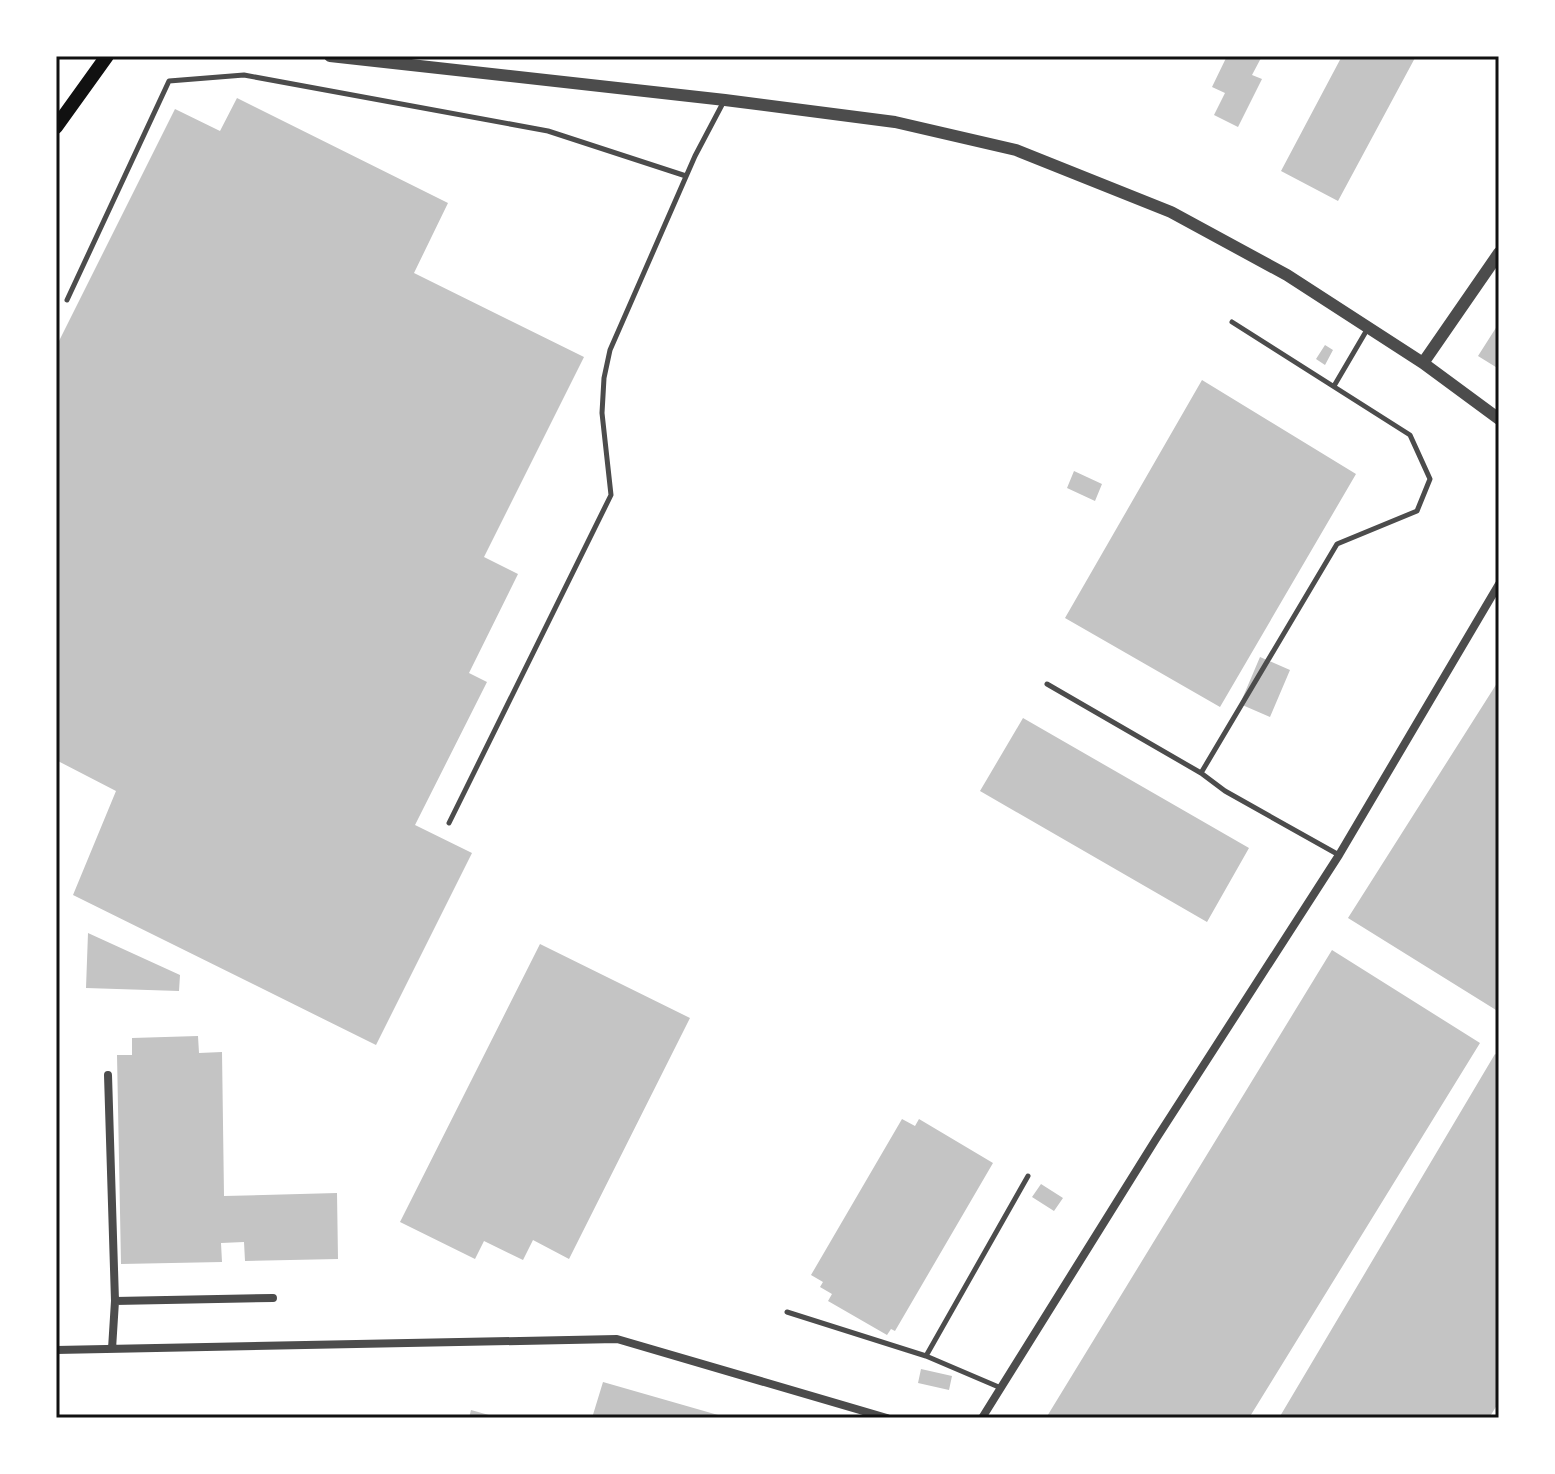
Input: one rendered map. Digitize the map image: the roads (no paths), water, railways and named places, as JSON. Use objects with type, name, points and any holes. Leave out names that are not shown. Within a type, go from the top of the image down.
[{"type":"main road","points":[[56,127],[107,56]]},
{"type":"street","points":[[330,56],[895,122],[1016,150],[1171,212],[1287,275],[1423,363],[1499,419]]},
{"type":"street","points":[[1423,363],[1499,253]]},
{"type":"street","points":[[982,1418],[1156,1139],[1339,855],[1499,584]]},
{"type":"street","points":[[108,1075],[115,1301],[112,1349]]},
{"type":"street","points":[[115,1301],[273,1298]]},
{"type":"street","points":[[56,1350],[617,1339],[887,1418]]},
{"type":"lane","points":[[67,300],[169,81],[244,75],[548,131],[686,176]]},
{"type":"lane","points":[[449,823],[611,495],[602,413],[604,378],[610,350],[686,176],[725,100]]},
{"type":"lane","points":[[1201,773],[1337,544],[1417,511],[1430,479],[1410,435],[1232,322]]},
{"type":"lane","points":[[1334,386],[1368,327]]},
{"type":"lane","points":[[1047,684],[1339,855]]},
{"type":"lane","points":[[926,1356],[1028,1176]]},
{"type":"lane","points":[[787,1312],[926,1356],[1001,1388]]}]
